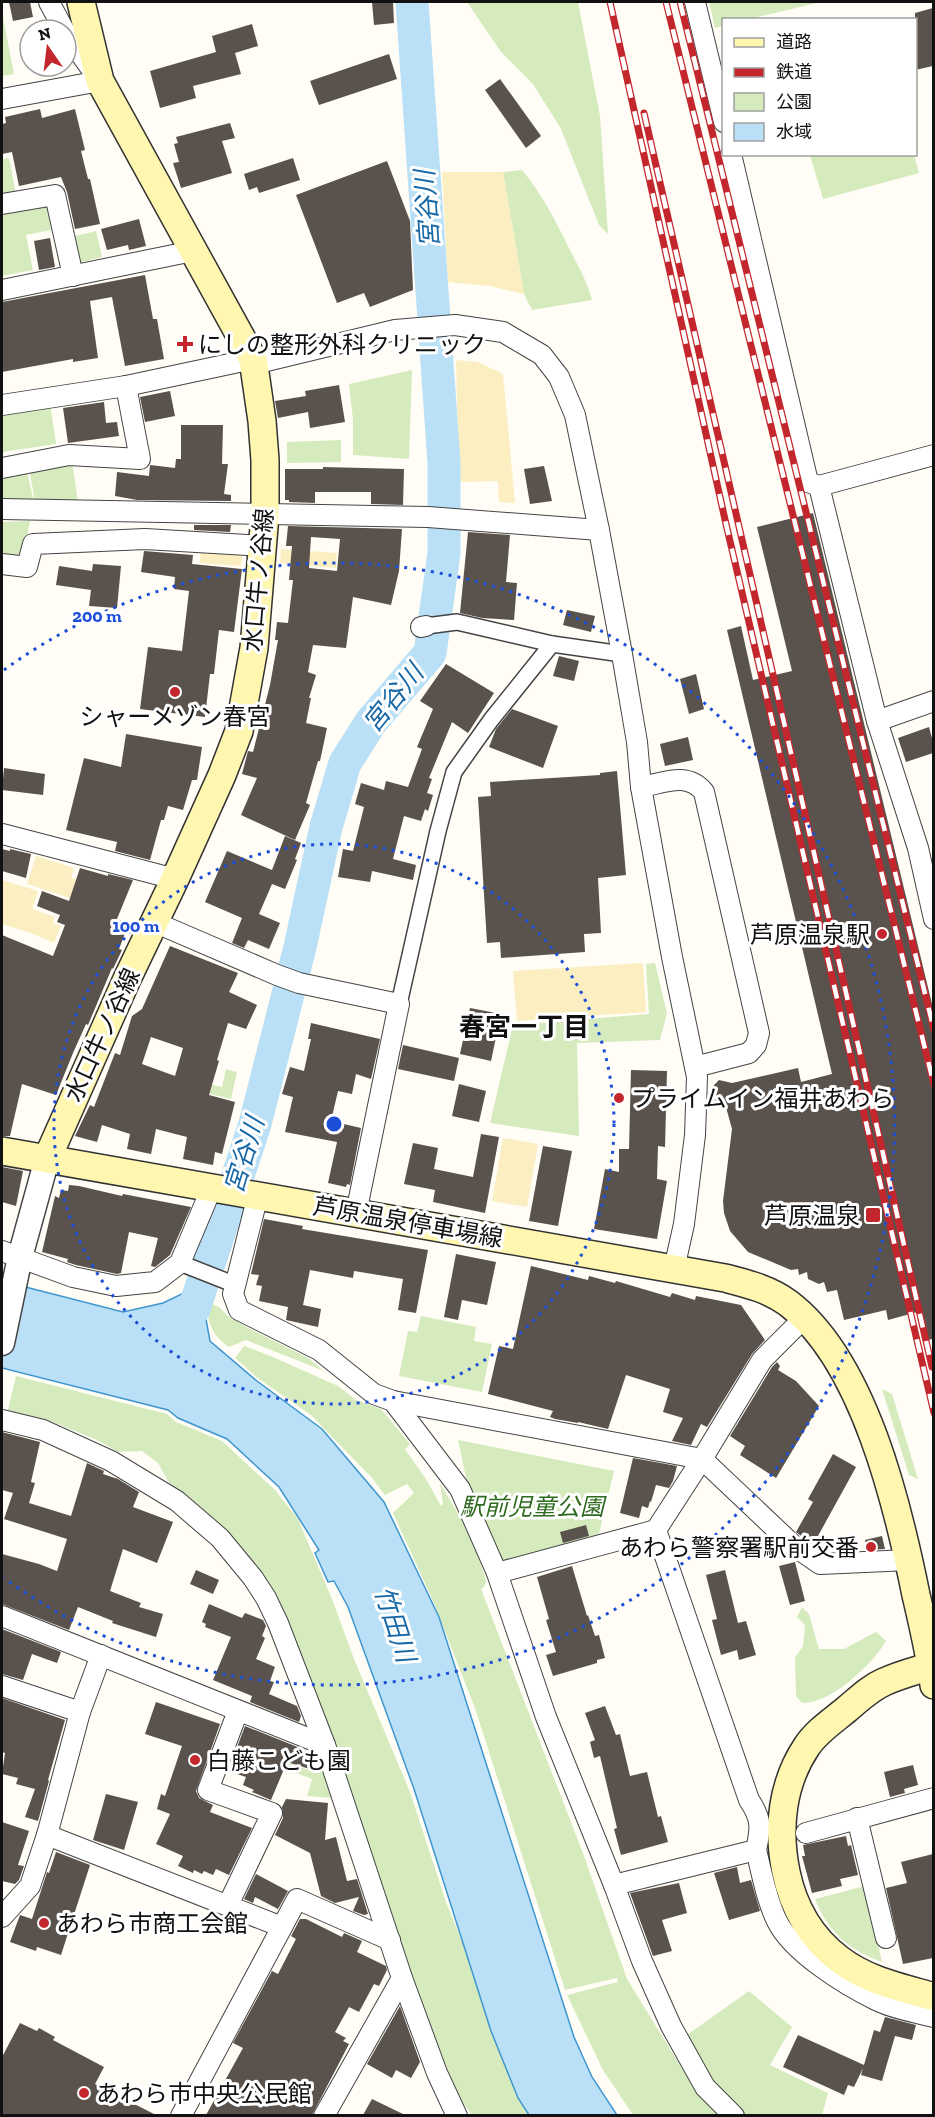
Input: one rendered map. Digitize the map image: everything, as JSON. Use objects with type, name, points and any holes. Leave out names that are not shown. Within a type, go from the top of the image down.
[{"type":"main road","name":"水口牛ノ谷線","points":[[47,1158],[222,776],[239,731],[254,648],[265,515],[265,460],[254,361],[100,81],[81,2]]},
{"type":"main road","name":"芦原温泉停車場線","points":[[2,1151],[674,1269],[753,1285],[782,1300],[804,1318],[826,1344],[859,1400],[879,1450],[909,1560],[932,1675]]},
{"type":"main road","points":[[932,1675],[881,1683],[825,1726],[808,1744],[797,1763],[780,1823],[787,1877],[794,1900],[807,1927],[834,1955],[861,1972],[932,2007]]},
{"type":"street","points":[[49,2],[58,18]]},
{"type":"street","points":[[695,2],[722,118]]},
{"type":"street","points":[[2,99],[100,81],[78,51]]},
{"type":"street","points":[[731,156],[808,482],[819,486],[933,455]]},
{"type":"street","points":[[2,204],[55,195],[73,276]]},
{"type":"street","points":[[2,290],[193,251]]},
{"type":"street","points":[[2,405],[126,386],[395,330],[455,324],[503,332],[542,355],[559,377],[575,415],[622,654],[637,742],[641,787],[695,1067],[698,1093],[695,1135],[684,1224],[674,1269]]},
{"type":"street","points":[[2,468],[69,456],[140,459],[126,386]]},
{"type":"street","points":[[819,486],[877,722],[918,848],[933,919]]},
{"type":"street","points":[[2,509],[428,517],[599,530]]},
{"type":"street","points":[[2,564],[27,567],[33,544],[145,539],[263,546]]},
{"type":"street","points":[[423,626],[457,622],[552,644],[622,654]]},
{"type":"street","points":[[356,1213],[399,1004],[438,831],[454,772],[491,720],[552,644]]},
{"type":"street","points":[[877,722],[933,701]]},
{"type":"street","points":[[641,787],[682,779],[692,781],[704,792],[759,1033],[756,1045],[748,1053],[695,1067]]},
{"type":"street","points":[[2,834],[175,879]]},
{"type":"street","points":[[154,922],[277,975],[399,1004]]},
{"type":"street","points":[[2,1343],[12,1298],[11,1254],[47,1158]]},
{"type":"street","points":[[11,1254],[73,1277],[116,1286],[155,1282],[180,1263],[213,1187]]},
{"type":"street","points":[[251,1194],[233,1294],[239,1310],[319,1350],[374,1394],[393,1401],[702,1459],[794,1546],[820,1564],[909,1560]]},
{"type":"street","points":[[180,1263],[236,1285]]},
{"type":"street","points":[[497,1573],[656,1530],[762,1360],[804,1318]]},
{"type":"street","points":[[393,1401],[460,1489],[497,1573],[546,1717],[642,1961],[671,2026],[705,2087],[734,2115]]},
{"type":"street","points":[[2,1420],[43,1430],[111,1461],[177,1501],[220,1538],[253,1578],[278,1623],[325,1745],[402,1978],[437,2073],[457,2115]]},
{"type":"street","points":[[656,1530],[750,1800],[758,1814],[759,1835],[756,1850],[777,1921],[786,1936],[810,1960],[877,2001],[932,2007]]},
{"type":"street","points":[[2,1616],[325,1745]]},
{"type":"street","points":[[2,1917],[30,1886],[47,1835],[80,1712],[100,1655]]},
{"type":"street","points":[[2,1686],[80,1712]]},
{"type":"street","points":[[228,1905],[272,1813],[208,1790],[238,1711]]},
{"type":"street","points":[[806,1833],[933,1798]]},
{"type":"street","points":[[857,1818],[886,1938]]},
{"type":"street","points":[[47,1835],[282,1927]]},
{"type":"street","points":[[614,1885],[756,1850]]},
{"type":"street","points":[[181,2115],[297,1899],[390,1940]]},
{"type":"street","points":[[324,2115],[402,1978]]},
{"type":"green space","points":[[467,2],[578,2],[600,116],[608,234],[599,225],[561,129],[533,84],[501,52]]},
{"type":"green space","points":[[709,2],[821,2],[753,18],[722,18],[722,26],[715,28]]},
{"type":"green space","points":[[2,12],[14,74],[2,76]]},
{"type":"green space","points":[[810,156],[914,156],[919,173],[823,199]]},
{"type":"green space","points":[[9,158],[16,194],[2,196],[2,159]]},
{"type":"green space","points":[[522,170],[556,222],[584,278],[592,300],[532,310],[524,294],[503,172]]},
{"type":"green space","points":[[46,202],[51,230],[26,235],[33,270],[2,276],[2,211]]},
{"type":"green space","points":[[96,231],[102,257],[77,263],[71,237]]},
{"type":"green space","points":[[412,370],[409,459],[353,455],[353,420],[349,384]]},
{"type":"green space","points":[[50,403],[56,444],[2,452],[2,410]]},
{"type":"green space","points":[[341,440],[341,462],[287,463],[287,442]]},
{"type":"green space","points":[[72,461],[78,502],[35,501],[29,468]]},
{"type":"green space","points":[[26,468],[34,502],[2,502],[2,472]]},
{"type":"green space","points":[[30,521],[22,564],[2,561],[2,522]]},
{"type":"green space","points":[[655,963],[667,1013],[660,1040],[577,1043],[579,1136],[490,1123],[513,1025],[649,1014],[646,964]]},
{"type":"green space","points":[[226,1069],[237,1072],[231,1099],[170,1084],[173,1075],[222,1087]]},
{"type":"green space","points":[[208,1302],[219,1307],[228,1316],[248,1328],[308,1358],[324,1371],[246,1340],[229,1347],[211,1328]]},
{"type":"green space","points":[[421,1316],[476,1327],[474,1341],[492,1344],[482,1392],[399,1376],[408,1331],[417,1332]]},
{"type":"green space","points":[[244,1346],[338,1386],[356,1400],[381,1409],[410,1444],[405,1449],[441,1506],[443,1504],[440,1483],[472,1537],[486,1581],[481,1589],[584,1856],[627,1979],[692,2085],[719,2115],[633,2115],[603,2070],[567,1995],[618,1982],[617,1978],[565,1990],[476,1711],[434,1603],[393,1513],[414,1493],[407,1484],[385,1495],[372,1478],[311,1415],[259,1379],[235,1358]]},
{"type":"green space","points":[[16,1376],[167,1414],[176,1422],[222,1441],[275,1490],[298,1519],[410,1792],[446,1902],[488,2006],[539,2115],[472,2115],[462,2101],[423,2015],[269,1595],[172,1488],[158,1463],[142,1451],[118,1452],[97,1440],[53,1422],[8,1410]]},
{"type":"green space","points":[[882,1389],[892,1394],[918,1479],[909,1475]]},
{"type":"green space","name":"駅前児童公園","points":[[458,1440],[614,1471],[597,1542],[502,1566],[467,1482]]},
{"type":"green space","points":[[802,1607],[809,1614],[819,1649],[844,1649],[876,1632],[886,1641],[861,1671],[837,1690],[813,1702],[802,1703],[796,1696],[795,1658],[803,1646],[805,1625],[797,1617]]},
{"type":"green space","points":[[286,1762],[314,1772],[324,1767],[331,1798],[307,1796],[312,1779],[283,1768]]},
{"type":"green space","points":[[865,1886],[882,1962],[860,1952],[841,1938],[826,1921],[815,1899]]},
{"type":"green space","points":[[749,1991],[792,2027],[770,2065],[828,2093],[822,2115],[741,2115],[713,2088],[684,2037]]},
{"type":"sand","points":[[442,172],[503,172],[524,294],[490,286],[448,282]]},
{"type":"sand","points":[[456,360],[478,362],[503,374],[515,503],[499,502],[498,481],[459,482]]},
{"type":"sand","points":[[201,547],[243,549],[241,566],[200,563]]},
{"type":"sand","points":[[281,549],[337,553],[336,568],[280,563]]},
{"type":"sand","points":[[36,856],[74,868],[71,878],[100,887],[94,906],[27,884]]},
{"type":"sand","points":[[2,880],[38,891],[32,909],[55,917],[53,923],[61,926],[54,943],[2,924]]},
{"type":"sand","points":[[643,963],[646,1012],[517,1021],[513,971]]},
{"type":"sand","points":[[503,1138],[538,1144],[527,1207],[492,1201]]},
{"type":"water","name":"竹田川","points":[[197,1278],[209,1283],[203,1303],[210,1341],[257,1381],[322,1429],[384,1502],[439,1617],[574,2037],[592,2077],[617,2115],[529,2115],[518,2098],[491,2031],[414,1789],[348,1607],[334,1581],[328,1582],[315,1553],[319,1550],[279,1487],[227,1439],[178,1418],[168,1410],[2,1368],[2,1281],[123,1312],[163,1303],[182,1294]]},
{"type":"building","points":[[9,2],[30,2],[33,17],[18,18],[13,21]]},
{"type":"building","points":[[372,2],[393,2],[394,23],[374,25]]},
{"type":"building","points":[[933,8],[933,66],[917,70],[917,18],[915,18],[915,13]]},
{"type":"building","points":[[252,24],[258,46],[235,53],[241,74],[193,86],[196,98],[160,108],[150,71],[216,52],[212,36]]},
{"type":"building","points":[[389,54],[397,79],[319,105],[310,81]]},
{"type":"building","points":[[500,79],[541,136],[526,148],[485,90]]},
{"type":"building","points":[[40,109],[42,118],[75,109],[85,150],[81,151],[100,224],[75,229],[67,192],[61,177],[19,186],[12,152],[2,154],[2,124],[6,123],[5,117]]},
{"type":"building","points":[[230,123],[235,138],[222,141],[232,173],[181,188],[173,163],[179,162],[174,144],[178,143],[176,137]]},
{"type":"building","points":[[293,158],[300,180],[259,193],[257,187],[249,190],[244,174]]},
{"type":"building","points":[[387,161],[410,221],[413,290],[370,307],[364,293],[337,303],[296,195]]},
{"type":"building","points":[[139,219],[146,246],[129,250],[128,245],[107,250],[101,229]]},
{"type":"building","points":[[50,238],[55,267],[39,270],[34,241]]},
{"type":"building","points":[[145,275],[153,319],[157,319],[164,359],[125,366],[112,297],[90,301],[98,358],[73,362],[73,359],[2,372],[2,302]]},
{"type":"building","points":[[339,385],[345,422],[310,428],[308,412],[278,418],[275,401],[306,396],[305,391]]},
{"type":"building","points":[[170,391],[175,416],[145,422],[140,397]]},
{"type":"building","points":[[104,402],[106,423],[117,422],[119,436],[68,443],[63,408]]},
{"type":"building","points":[[181,425],[223,425],[222,464],[228,464],[224,494],[231,495],[231,501],[137,500],[115,496],[117,472],[149,476],[150,465],[175,468],[176,459],[181,459]]},
{"type":"building","points":[[544,466],[552,501],[530,504],[524,469]]},
{"type":"building","points":[[323,467],[404,469],[403,505],[371,504],[371,492],[315,492],[315,503],[285,500],[285,469],[323,469]]},
{"type":"building","points":[[813,513],[933,1008],[933,1339],[927,1340],[921,1311],[888,1320],[886,1310],[844,1320],[837,1290],[827,1292],[824,1282],[819,1284],[808,1279],[807,1272],[799,1275],[798,1269],[791,1270],[748,1252],[730,1231],[724,1213],[723,1201],[732,1129],[724,1100],[714,1103],[711,1092],[714,1085],[719,1080],[732,1083],[798,1068],[801,1082],[832,1074],[727,630],[741,626],[753,680],[792,671],[757,527]]},
{"type":"building","points":[[194,525],[231,525],[230,532],[194,530]]},
{"type":"building","points":[[288,526],[402,529],[399,571],[391,605],[353,597],[346,648],[313,645],[308,672],[316,675],[309,698],[311,698],[306,723],[327,728],[320,761],[318,761],[306,803],[310,805],[295,840],[241,815],[257,778],[242,774],[248,751],[253,752],[270,685],[278,640],[275,640],[277,622],[288,623],[293,580],[289,580],[292,546],[286,546]],"holes":[[[311,537],[340,539],[337,571],[309,568]]]},
{"type":"building","points":[[468,532],[510,535],[506,582],[517,583],[514,620],[482,618],[460,613]]},
{"type":"building","points":[[144,551],[193,555],[192,564],[242,569],[234,632],[219,630],[214,674],[210,674],[205,717],[140,709],[148,647],[182,651],[189,591],[174,589],[175,577],[141,572]]},
{"type":"building","points":[[93,564],[121,566],[117,608],[89,606],[91,590],[56,585],[59,566],[92,571]]},
{"type":"building","points":[[567,610],[595,616],[591,632],[563,625]]},
{"type":"building","points":[[559,656],[579,661],[574,681],[553,676]]},
{"type":"building","points":[[446,664],[494,693],[468,733],[452,722],[429,778],[432,779],[427,793],[433,795],[428,811],[425,809],[421,821],[404,816],[393,859],[416,865],[413,880],[372,871],[370,882],[338,877],[343,849],[353,851],[364,807],[355,804],[361,783],[384,790],[386,781],[408,787],[422,749],[417,747],[433,709],[420,701]]},
{"type":"building","points":[[696,674],[704,709],[689,714],[680,679]]},
{"type":"building","points":[[512,709],[558,726],[543,768],[489,747],[496,729]]},
{"type":"building","points":[[929,727],[933,753],[906,762],[898,738]]},
{"type":"building","points":[[126,734],[202,747],[197,780],[192,780],[183,810],[168,806],[164,820],[161,820],[150,860],[115,851],[117,842],[66,830],[84,758],[121,767]]},
{"type":"building","points":[[688,737],[693,760],[665,766],[660,744]]},
{"type":"building","points":[[4,768],[45,774],[43,795],[2,790]]},
{"type":"building","points":[[617,771],[626,875],[598,878],[601,933],[584,934],[585,952],[501,958],[500,942],[487,943],[478,797],[491,796],[490,782],[600,775],[600,773]]},
{"type":"building","points":[[285,836],[301,843],[295,859],[297,860],[285,889],[272,884],[259,914],[280,923],[269,949],[248,940],[244,948],[232,943],[242,918],[205,902],[227,851],[272,870]]},
{"type":"building","points":[[2,849],[31,854],[26,878],[2,871]]},
{"type":"building","points":[[80,868],[133,880],[117,919],[129,923],[119,949],[122,950],[88,1025],[86,1024],[56,1095],[22,1084],[10,1136],[2,1136],[2,935],[53,956],[65,925],[57,922],[60,915],[37,906],[42,891],[69,901]]},
{"type":"building","points":[[170,946],[238,973],[229,992],[257,1005],[246,1029],[228,1023],[217,1060],[219,1061],[209,1095],[235,1102],[222,1154],[215,1152],[213,1165],[183,1159],[187,1137],[156,1129],[151,1154],[127,1149],[130,1134],[102,1125],[97,1142],[75,1136],[90,1105],[94,1107],[115,1053],[120,1055],[132,1016],[142,1009]],"holes":[[[151,1037],[183,1048],[175,1076],[142,1064]]]},
{"type":"building","points":[[470,1008],[501,1014],[491,1061],[460,1054]]},
{"type":"building","points":[[311,1023],[380,1039],[371,1079],[356,1074],[352,1094],[338,1091],[331,1121],[361,1128],[350,1185],[347,1184],[346,1187],[328,1183],[337,1142],[285,1132],[293,1097],[282,1094],[290,1067],[304,1071],[311,1039],[308,1039]]},
{"type":"building","points":[[403,1045],[459,1058],[454,1081],[398,1069]]},
{"type":"building","points":[[631,1070],[667,1071],[665,1147],[658,1146],[657,1179],[667,1181],[657,1239],[594,1229],[605,1169],[619,1172],[619,1149],[629,1149]]},
{"type":"building","points":[[459,1084],[486,1091],[479,1122],[452,1116]]},
{"type":"building","points":[[481,1134],[499,1137],[485,1213],[433,1202],[435,1190],[404,1184],[413,1143],[438,1148],[434,1169],[473,1177]]},
{"type":"building","points":[[543,1146],[572,1151],[558,1226],[529,1221]]},
{"type":"building","points":[[2,1167],[23,1171],[16,1206],[2,1202]]},
{"type":"building","points":[[69,1185],[191,1207],[170,1255],[155,1267],[151,1266],[158,1238],[129,1232],[121,1273],[117,1274],[76,1265],[67,1262],[68,1259],[42,1252],[55,1196],[59,1198],[61,1190],[68,1191]]},
{"type":"building","points":[[264,1219],[303,1226],[302,1229],[428,1250],[416,1313],[398,1310],[403,1279],[354,1271],[353,1278],[310,1270],[303,1305],[321,1309],[318,1327],[286,1320],[288,1307],[259,1301],[262,1286],[256,1285],[259,1275],[251,1274]]},
{"type":"building","points":[[456,1254],[496,1262],[487,1305],[462,1300],[458,1320],[444,1317]]},
{"type":"building","points":[[531,1266],[588,1280],[589,1276],[615,1283],[616,1281],[670,1297],[672,1293],[695,1300],[696,1296],[741,1305],[765,1340],[752,1354],[707,1427],[701,1424],[691,1445],[672,1441],[683,1418],[663,1412],[670,1389],[626,1375],[608,1429],[555,1419],[550,1417],[553,1411],[488,1394],[499,1346],[513,1349]]},
{"type":"building","points":[[777,1362],[780,1366],[778,1370],[796,1381],[819,1406],[776,1478],[740,1455],[745,1446],[730,1436]]},
{"type":"building","points":[[2,1432],[40,1442],[31,1482],[35,1483],[29,1503],[71,1516],[87,1463],[104,1471],[103,1474],[118,1479],[139,1492],[133,1507],[173,1522],[157,1563],[123,1549],[110,1591],[141,1603],[139,1607],[163,1614],[156,1637],[112,1623],[113,1621],[78,1607],[69,1630],[2,1604],[2,1554],[57,1571],[67,1539],[4,1519],[13,1493],[2,1490]]},
{"type":"building","points":[[833,1454],[856,1467],[813,1545],[796,1532],[813,1502],[808,1499]]},
{"type":"building","points":[[633,1458],[677,1466],[669,1488],[656,1485],[648,1508],[642,1506],[639,1518],[620,1513]]},
{"type":"building","points":[[586,1525],[589,1536],[563,1543],[560,1532]]},
{"type":"building","points":[[882,1536],[885,1549],[868,1550],[865,1540]]},
{"type":"building","points":[[795,1562],[805,1601],[790,1605],[779,1566]]},
{"type":"building","points":[[572,1566],[587,1616],[595,1636],[599,1635],[605,1658],[597,1660],[597,1663],[553,1676],[546,1655],[556,1652],[546,1620],[549,1619],[537,1577]]},
{"type":"building","points":[[196,1570],[219,1580],[213,1594],[190,1584]]},
{"type":"building","points":[[725,1570],[738,1623],[746,1621],[756,1655],[739,1660],[737,1650],[721,1655],[712,1620],[717,1619],[706,1575]]},
{"type":"building","points":[[209,1604],[242,1618],[245,1613],[263,1620],[266,1626],[262,1636],[265,1638],[256,1659],[275,1667],[270,1681],[274,1682],[269,1694],[297,1706],[301,1716],[299,1722],[250,1702],[252,1696],[213,1680],[231,1637],[205,1627],[206,1624],[202,1622]]},
{"type":"building","points":[[2,1629],[61,1652],[57,1663],[32,1654],[23,1680],[2,1674]]},
{"type":"building","points":[[2,1698],[65,1720],[38,1821],[25,1817],[35,1789],[16,1784],[18,1778],[2,1774],[5,1753],[2,1752]]},
{"type":"building","points":[[156,1702],[220,1724],[196,1791],[199,1798],[213,1805],[210,1812],[252,1828],[229,1875],[216,1869],[213,1875],[204,1871],[202,1874],[194,1870],[193,1873],[178,1866],[183,1856],[156,1844],[170,1814],[157,1809],[161,1794],[165,1796],[182,1746],[145,1734]]},
{"type":"building","points":[[605,1706],[616,1735],[620,1734],[630,1776],[647,1772],[658,1817],[661,1816],[668,1842],[621,1855],[600,1756],[594,1758],[590,1742],[595,1740],[585,1713]]},
{"type":"building","points":[[245,1726],[315,1754],[317,1758],[313,1770],[287,1762],[271,1800],[252,1792],[254,1790],[243,1785],[246,1777],[228,1771]]},
{"type":"building","points":[[913,1765],[918,1785],[904,1789],[905,1793],[890,1797],[884,1772]]},
{"type":"building","points":[[106,1794],[138,1802],[124,1850],[93,1840]]},
{"type":"building","points":[[286,1799],[328,1803],[325,1840],[336,1837],[347,1881],[357,1879],[368,1914],[353,1911],[359,1897],[335,1903],[321,1896],[310,1853],[275,1835],[283,1818],[282,1807]]},
{"type":"building","points":[[2,1822],[29,1831],[18,1865],[24,1866],[15,1884],[2,1881]]},
{"type":"building","points":[[846,1836],[848,1846],[851,1845],[858,1875],[840,1879],[842,1886],[812,1893],[802,1856],[805,1856],[803,1845]]},
{"type":"building","name":"あわら市商工会館","points":[[56,1852],[90,1865],[61,1955],[37,1947],[36,1951],[10,1942],[20,1915],[32,1919]]},
{"type":"building","points":[[933,1854],[933,1958],[903,1964],[886,1888],[907,1883],[901,1862]]},
{"type":"building","points":[[737,1867],[740,1883],[751,1880],[760,1911],[729,1920],[714,1873]]},
{"type":"building","points":[[256,1874],[288,1891],[278,1909],[255,1897],[253,1903],[244,1899]]},
{"type":"building","points":[[679,1883],[687,1913],[662,1920],[672,1951],[653,1956],[630,1893]]},
{"type":"building","points":[[300,1919],[306,1919],[342,1937],[344,1933],[362,1941],[357,1952],[386,1966],[387,1970],[379,1986],[374,1984],[359,2012],[349,2007],[335,2032],[346,2038],[343,2041],[349,2044],[312,2115],[206,2115],[243,2048],[233,2043],[272,1971],[278,1974],[296,1939],[291,1936]]},
{"type":"building","points":[[400,2006],[420,2062],[411,2078],[396,2070],[392,2078],[367,2064]]},
{"type":"building","points":[[885,2017],[916,2025],[912,2040],[895,2036],[882,2081],[861,2075],[863,2068],[854,2087],[848,2085],[844,2095],[783,2067],[798,2035],[864,2065],[874,2030],[880,2032]]},
{"type":"building","points":[[20,2023],[37,2031],[39,2028],[55,2037],[53,2040],[104,2067],[95,2084],[156,2115],[2,2115],[2,2057]]},
{"type":"building","points":[[372,2099],[405,2115],[363,2115]]},
{"type":"waterway","name":"宮谷川","points":[[194,1309],[255,1124],[300,947],[326,827],[345,763],[371,722],[430,653],[444,553],[444,463],[412,2]]},
{"type":"railway","points":[[610,2],[726,524],[934,1413]]},
{"type":"railway","points":[[666,2],[934,1085]]},
{"type":"railway","points":[[680,2],[934,1030]]},
{"type":"railway","points":[[644,113],[932,1367]]},
{"type":"place","name":"にしの整形外科クリニック","points":[[185,344]]},
{"type":"place","name":"シャーメゾン春宮","points":[[175,692]]},
{"type":"place","name":"芦原温泉駅","points":[[882,934]]},
{"type":"place","name":"プライムイン福井あわら","points":[[619,1098]]},
{"type":"place","name":"芦原温泉","points":[[873,1215]]},
{"type":"place","name":"あわら警察署駅前交番","points":[[871,1547]]},
{"type":"place","name":"白藤こども園","points":[[195,1760]]},
{"type":"place","name":"あわら市商工会館","points":[[44,1923]]},
{"type":"place","name":"あわら市中央公民館","points":[[84,2093]]},
{"type":"district","name":"春宮一丁目","points":[[524,1027]]}]
